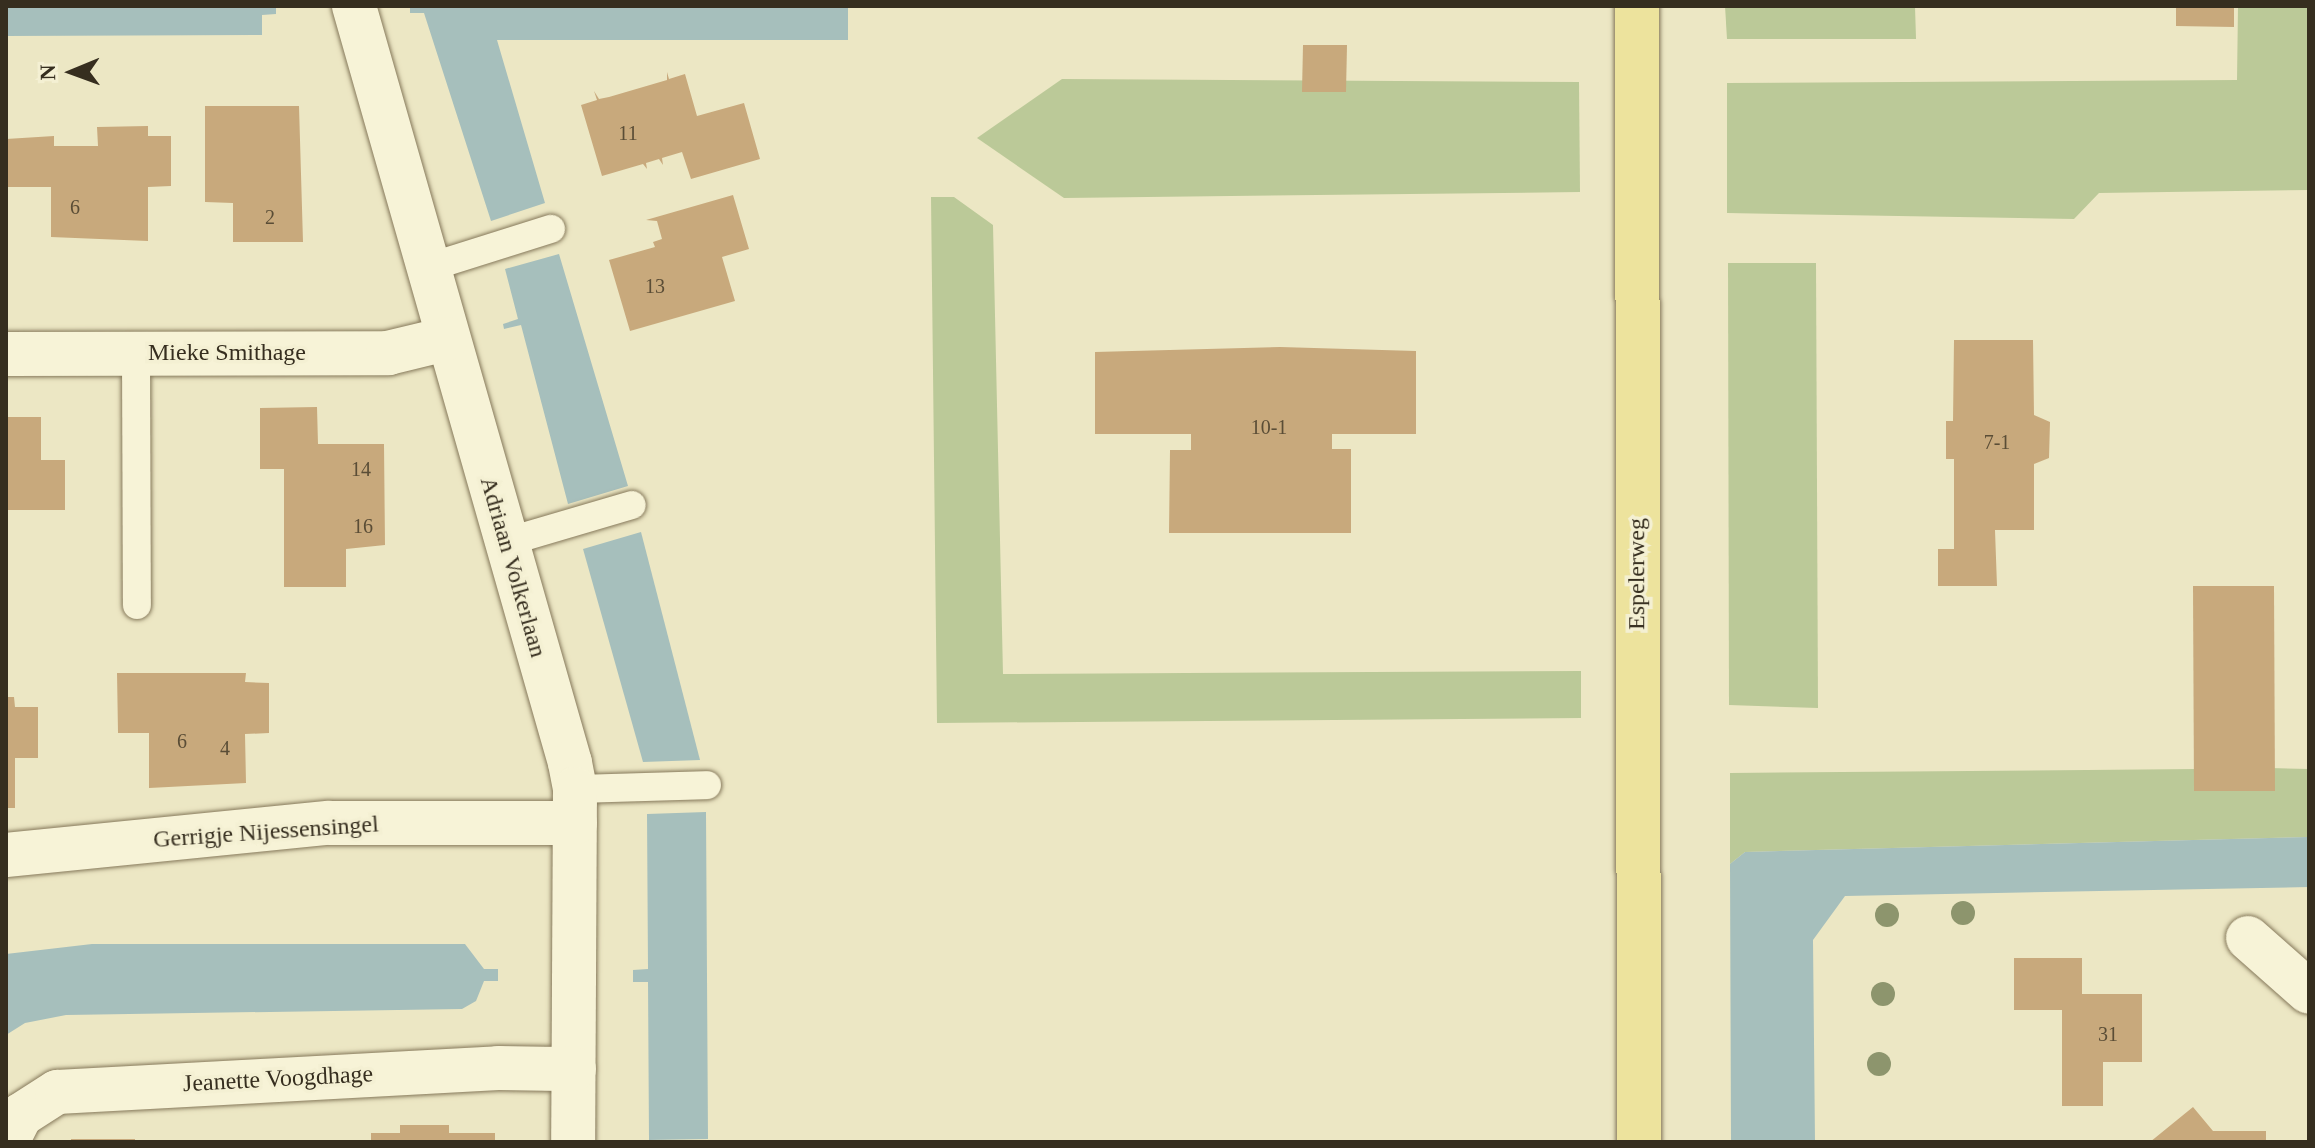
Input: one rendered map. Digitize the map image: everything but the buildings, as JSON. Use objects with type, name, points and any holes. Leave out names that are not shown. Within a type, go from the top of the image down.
[{"type":"main road","name":"Espelerweg","points":[[1608,6],[1611,1142]]},
{"type":"main road","name":"Espelerweg","points":[[1637,6],[1639,1142]]},
{"type":"street","name":"Adriaan Volkerlaan","points":[[354,6],[506,542],[575,806],[573,1142]]},
{"type":"street","name":"Mieke Smithage","points":[[6,354],[388,353],[446,339]]},
{"type":"street","name":"Gerrigje Nijessensingel","points":[[6,855],[329,823],[575,806]]},
{"type":"street","points":[[2248,938],[2309,992]]},
{"type":"street","name":"Jeanette Voogdhage","points":[[7,1142],[21,1115],[57,1092],[498,1068],[574,1069]]},
{"type":"lane","points":[[427,268],[551,229]]},
{"type":"lane","points":[[136,353],[137,605]]},
{"type":"lane","points":[[506,542],[632,505]]},
{"type":"lane","points":[[575,806],[707,785]]},
{"type":"green space","points":[[1725,6],[1915,6],[1916,39],[1727,39]]},
{"type":"green space","points":[[2238,6],[2308,6],[2309,190],[2099,193],[2074,219],[1727,213],[1727,83],[2237,80]]},
{"type":"green space","points":[[1062,79],[1579,82],[1580,192],[1064,198],[977,138]]},
{"type":"green space","points":[[931,197],[954,197],[993,225],[1003,674],[1581,671],[1581,718],[937,723]]},
{"type":"green space","points":[[1728,263],[1816,263],[1818,708],[1729,705]]},
{"type":"green space","points":[[2270,768],[2309,769],[2308,837],[1745,852],[1730,864],[1730,773],[2197,769],[2196,791],[2274,791]]},
{"type":"water","points":[[6,6],[276,6],[276,14],[262,15],[262,35],[6,36]]},
{"type":"water","points":[[410,6],[848,6],[848,40],[497,40],[545,203],[491,221],[424,13],[410,13]]},
{"type":"water","points":[[559,254],[628,486],[568,504],[521,325],[504,329],[503,324],[518,319],[505,269]]},
{"type":"water","points":[[641,532],[700,760],[643,762],[583,549]]},
{"type":"water","points":[[706,812],[708,1139],[649,1140],[648,982],[633,982],[633,970],[648,969],[647,814]]},
{"type":"water","points":[[2309,822],[2309,887],[1845,896],[1813,940],[1815,1142],[1731,1142],[1730,864],[1745,852],[2308,837]]},
{"type":"water","points":[[92,944],[465,944],[484,969],[498,969],[498,981],[484,981],[476,1001],[462,1009],[66,1015],[25,1023],[6,1035],[6,954]]}]
